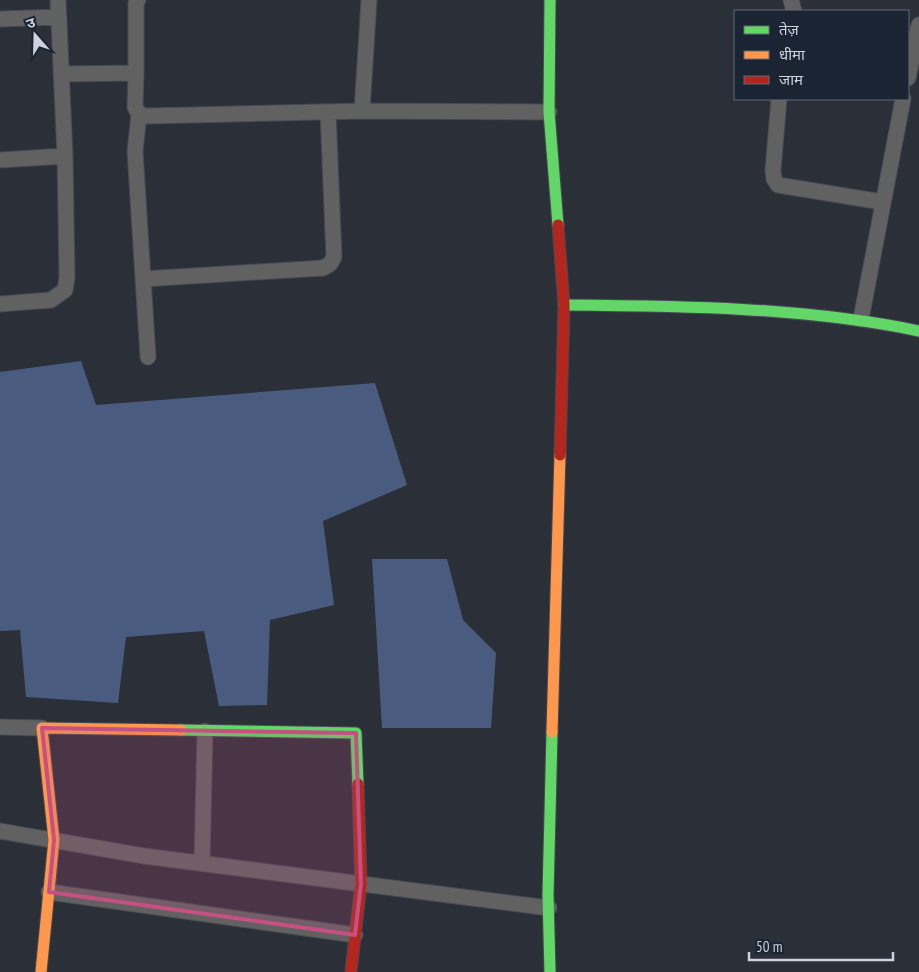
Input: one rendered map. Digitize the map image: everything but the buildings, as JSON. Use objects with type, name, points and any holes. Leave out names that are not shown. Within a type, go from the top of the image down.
[{"type":"street","points":[[0,304],[50,300],[65,290],[67,278],[65,156],[58,0]]},
{"type":"street","points":[[138,0],[136,3],[135,107],[139,114],[134,151],[148,356]]},
{"type":"street","points":[[362,111],[368,0]]},
{"type":"street","points":[[550,0],[549,112],[564,305],[549,908],[550,972]]},
{"type":"street","points":[[0,19],[59,17]]},
{"type":"street","points":[[909,73],[919,28]]},
{"type":"street","points":[[62,74],[136,73]]},
{"type":"street","points":[[779,100],[773,170],[774,179],[778,184],[882,202]]},
{"type":"street","points":[[861,319],[903,100]]},
{"type":"street","points":[[139,114],[146,116],[362,111],[549,112]]},
{"type":"street","points":[[143,279],[322,268],[330,264],[334,257],[328,112]]},
{"type":"street","points":[[0,160],[65,156]]},
{"type":"street","points":[[564,305],[682,306],[861,319],[919,331]]},
{"type":"street","points":[[0,727],[356,733],[361,884],[351,972]]},
{"type":"street","points":[[41,972],[54,840],[42,728]]},
{"type":"street","points":[[202,864],[205,731]]},
{"type":"street","points":[[0,831],[202,864],[549,908]]},
{"type":"street","points":[[49,892],[356,935]]},
{"type":"highlighted area","points":[[42,728],[356,733],[361,884],[355,935],[49,892],[54,840]]},
{"type":"shaded area","points":[[81,361],[96,405],[375,383],[407,485],[323,521],[334,605],[270,620],[267,705],[219,706],[204,631],[126,637],[118,703],[26,697],[20,630],[0,631],[0,372]]},
{"type":"shaded area","points":[[372,559],[447,559],[463,620],[496,653],[491,728],[382,728]]},
{"type":"traffic: fast","points":[[550,0],[549,112],[558,225]]},
{"type":"traffic: fast","points":[[564,305],[698,307],[787,312],[875,323],[919,331]]},
{"type":"traffic: fast","points":[[181,730],[356,733],[358,784]]},
{"type":"traffic: fast","points":[[550,972],[548,895],[552,732]]},
{"type":"traffic: slow","points":[[552,732],[560,455]]},
{"type":"traffic: slow","points":[[41,972],[54,840],[42,728],[181,730]]},
{"type":"traffic: jam","points":[[558,225],[564,305],[560,455]]},
{"type":"traffic: jam","points":[[351,972],[361,884],[358,784]]}]
